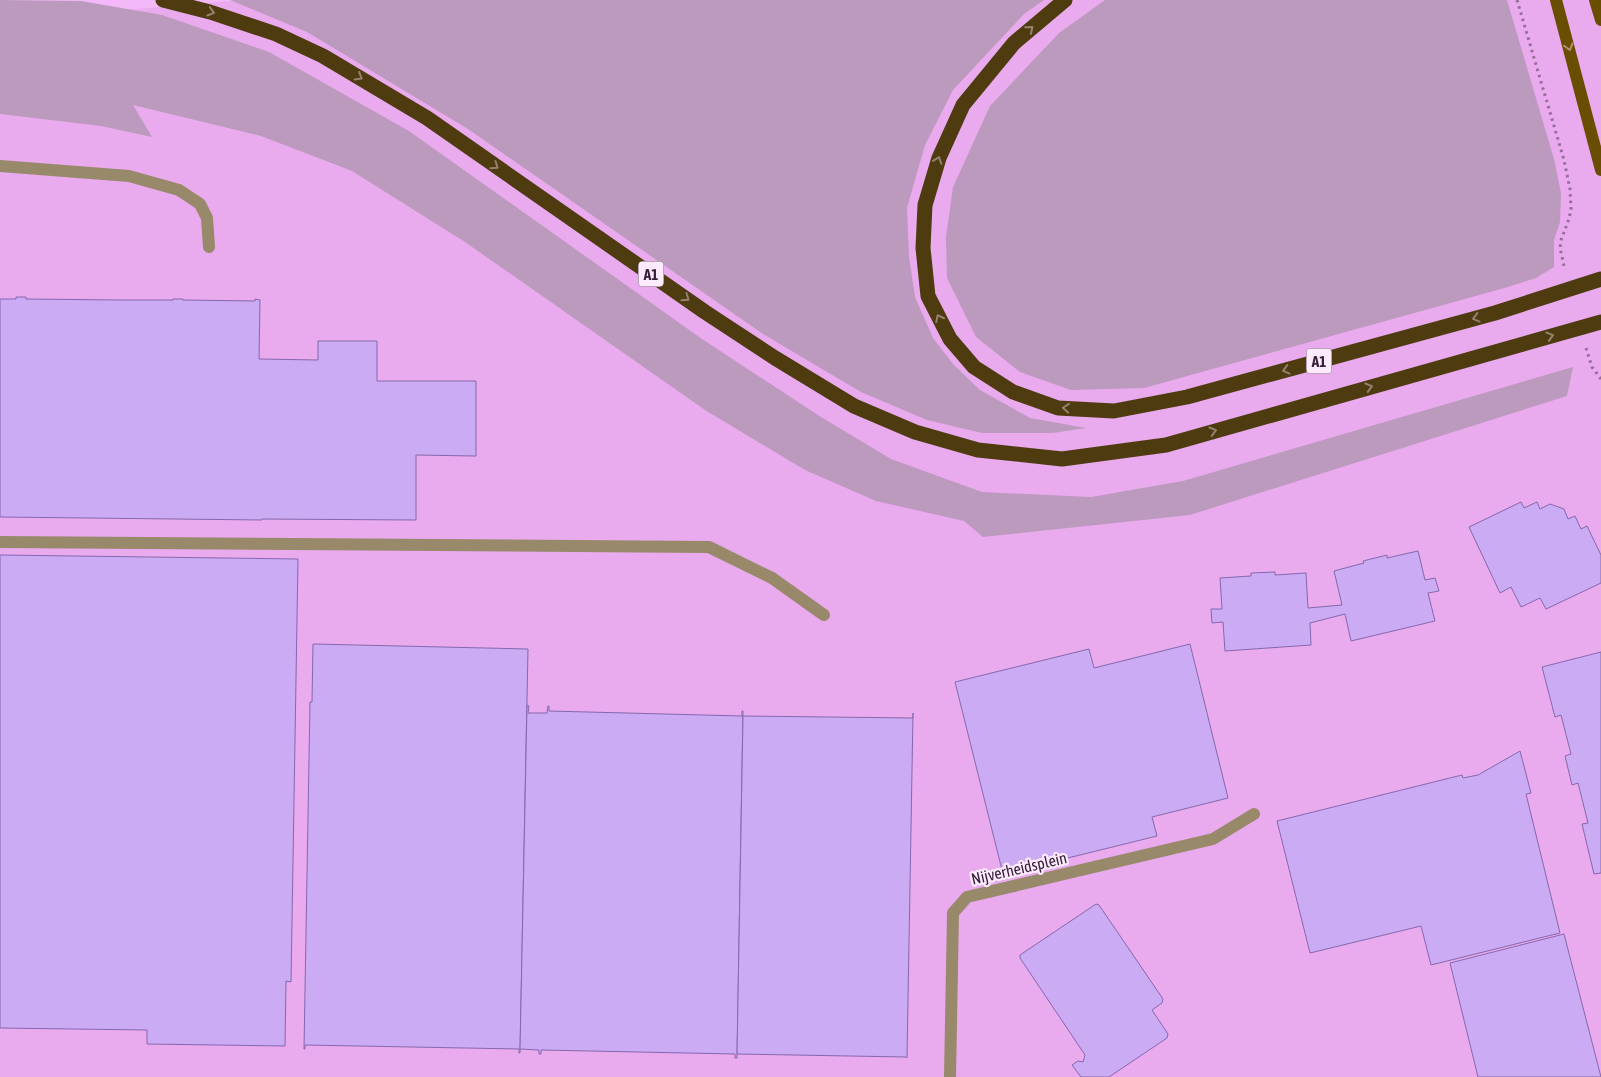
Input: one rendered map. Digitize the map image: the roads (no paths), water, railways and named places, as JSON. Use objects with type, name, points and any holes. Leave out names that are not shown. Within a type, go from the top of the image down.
[{"type":"highway","name":"A1","points":[[163,0],[210,12],[276,34],[323,56],[427,118],[706,312],[854,406],[915,432],[978,450],[1062,459],[1166,445],[1601,322]]},
{"type":"highway","name":"A1","points":[[1065,0],[1014,43],[963,105],[939,158],[925,205],[923,248],[928,296],[950,340],[974,367],[1013,392],[1058,408],[1114,411],[1187,397],[1495,313],[1601,279]]},
{"type":"main road","points":[[1556,0],[1601,170]]},
{"type":"main road","points":[[1595,0],[1601,20]]},
{"type":"lane","points":[[0,166],[129,176],[179,190],[200,204],[207,218],[209,246]]},
{"type":"lane","points":[[0,542],[709,547],[772,578],[824,615]]},
{"type":"lane","name":"Nijverheidsplein","points":[[950,1077],[952,914],[966,897],[1213,839],[1254,814]]}]
